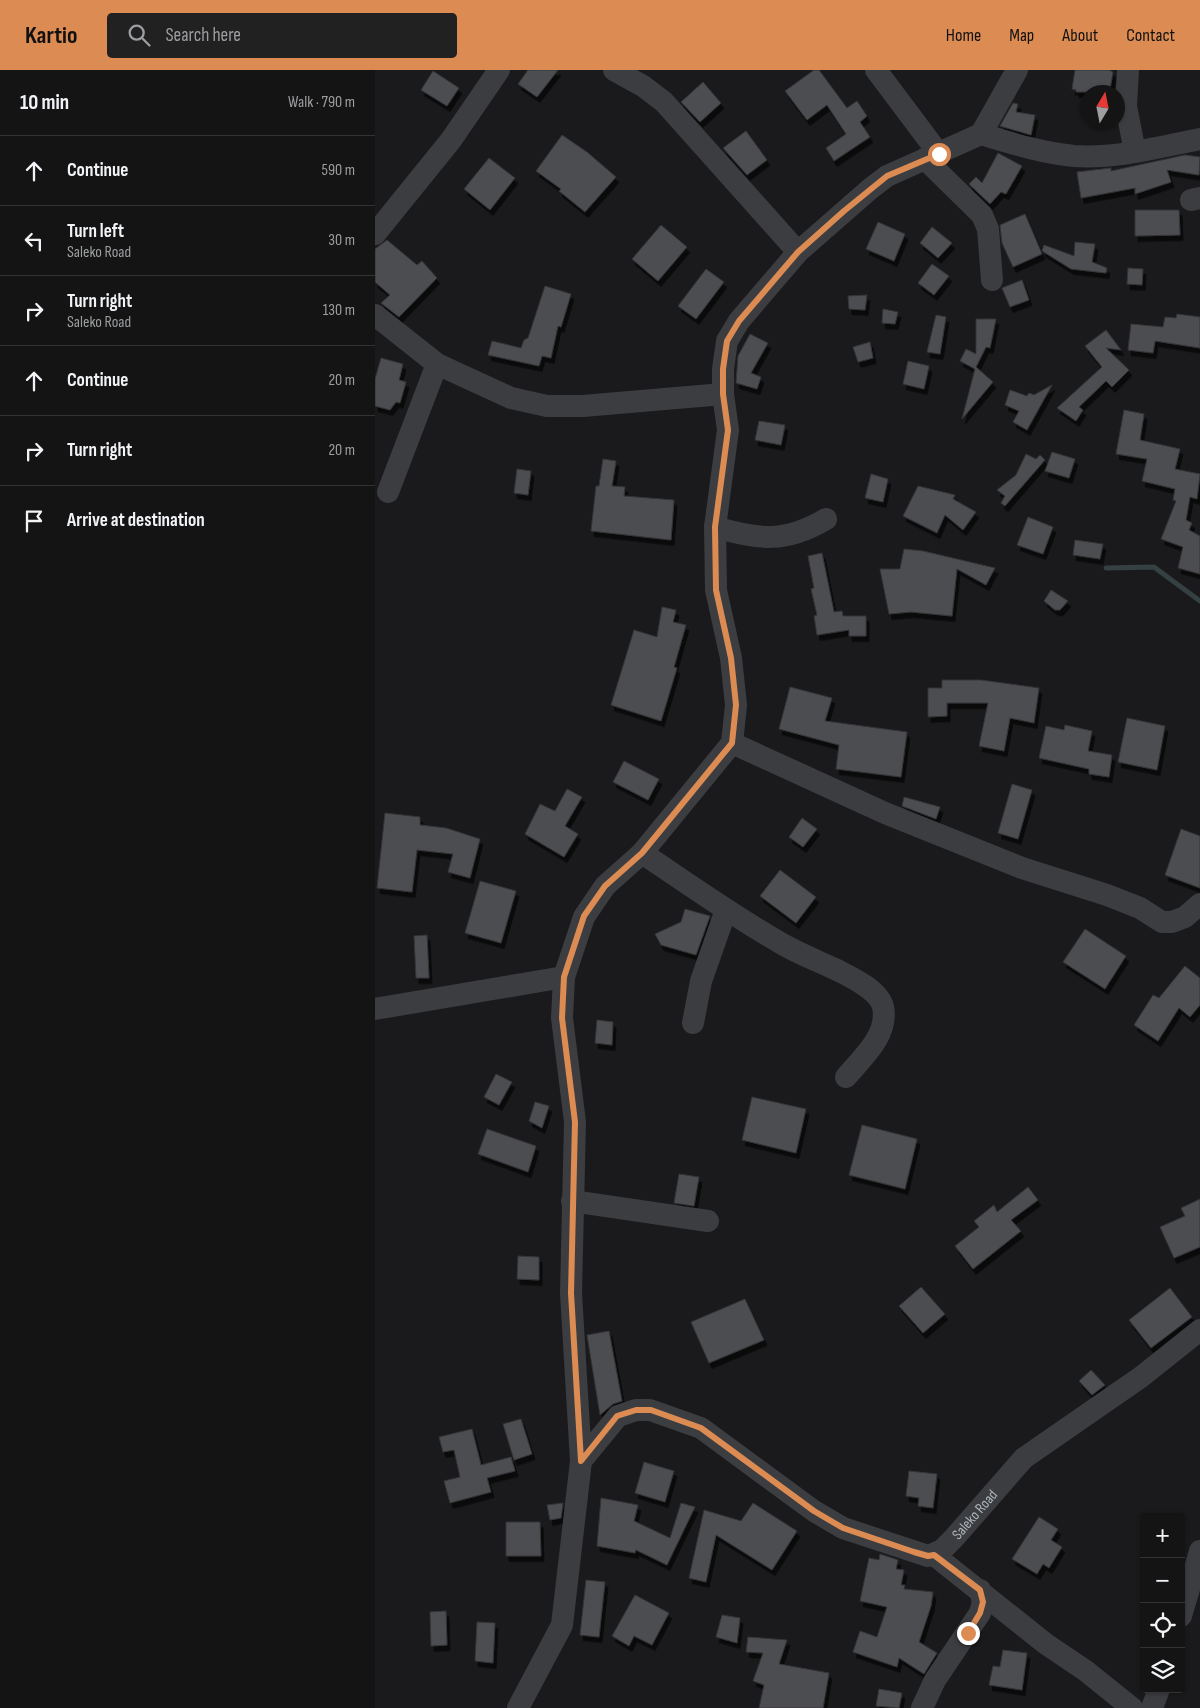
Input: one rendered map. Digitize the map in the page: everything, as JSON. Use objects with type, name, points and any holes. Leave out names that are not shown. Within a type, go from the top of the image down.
[{"type":"street","points":[[375,234],[451,140],[499,70]]},
{"type":"street","points":[[614,70],[643,86],[664,102],[798,252]]},
{"type":"street","points":[[876,70],[932,156],[983,215],[989,229],[993,280]]},
{"type":"street","points":[[518,1708],[563,1625],[581,1461],[571,1293],[575,1122],[562,1018],[564,977],[584,916],[605,886],[642,853],[732,743],[736,705],[731,658],[716,590],[715,527],[728,430],[723,394],[723,369],[727,341],[739,321],[798,252],[875,184],[887,176],[981,134],[1017,70]]},
{"type":"street","points":[[1127,70],[1126,106],[1135,152]]},
{"type":"street","points":[[981,134],[1042,151],[1074,156],[1104,156],[1135,152],[1200,139]]},
{"type":"street","points":[[375,315],[437,364],[511,398],[547,406],[583,406],[723,394]]},
{"type":"street","points":[[387,492],[437,364]]},
{"type":"street","points":[[715,527],[759,537],[785,536],[806,531],[826,519]]},
{"type":"street","points":[[732,743],[885,813],[1022,868],[1107,895],[1140,908],[1156,920],[1172,922],[1185,917],[1200,904]]},
{"type":"street","points":[[642,853],[726,910],[780,943],[852,977],[872,993],[882,1005],[884,1019],[881,1034],[846,1078]]},
{"type":"street","points":[[693,1023],[701,981],[726,910]]},
{"type":"street","points":[[375,1009],[564,977]]},
{"type":"street","points":[[572,1201],[708,1221]]},
{"type":"street","name":"Saleko Road","points":[[934,1555],[954,1538],[1024,1458],[1141,1377],[1200,1330]]},
{"type":"street","points":[[581,1461],[617,1416],[636,1410],[651,1410],[701,1428],[814,1511],[843,1528],[914,1552],[928,1556],[934,1555],[1045,1644],[1132,1708]]},
{"type":"street","points":[[1185,1603],[1200,1551]]},
{"type":"street","points":[[922,1708],[935,1680],[980,1613],[983,1602],[980,1590]]},
{"type":"street","points":[[1152,1708],[1158,1693]]},
{"type":"building","points":[[528,70],[558,70],[537,97],[518,84]]},
{"type":"building","points":[[814,70],[819,70],[847,108],[857,101],[867,116],[860,122],[870,137],[834,161],[826,148],[846,134],[827,105],[807,120],[785,91]]},
{"type":"building","points":[[1075,70],[1109,70],[1113,72],[1111,85],[1080,85],[1080,92],[1072,89]]},
{"type":"building","points":[[433,71],[459,88],[447,106],[421,90]]},
{"type":"building","points":[[703,82],[721,103],[700,122],[681,102]]},
{"type":"building","points":[[1013,103],[1018,104],[1016,112],[1035,115],[1031,135],[1000,126]]},
{"type":"building","points":[[746,131],[767,160],[747,175],[723,148]]},
{"type":"building","points":[[562,135],[587,152],[616,177],[585,212],[559,191],[561,189],[536,171]]},
{"type":"building","points":[[998,153],[1022,166],[1006,194],[1001,192],[990,204],[969,184],[976,177],[982,183]]},
{"type":"building","points":[[1185,155],[1200,157],[1199,175],[1167,170],[1171,182],[1135,194],[1135,188],[1081,198],[1077,172],[1111,168],[1111,171]]},
{"type":"building","points":[[489,158],[515,178],[490,210],[464,189]]},
{"type":"building","points":[[1135,210],[1179,210],[1180,235],[1135,236]]},
{"type":"building","points":[[1025,214],[1042,254],[1013,267],[1002,243],[1000,225]]},
{"type":"building","points":[[878,222],[905,234],[894,261],[866,249]]},
{"type":"building","points":[[661,225],[687,247],[658,281],[632,259]]},
{"type":"building","points":[[932,227],[952,243],[938,258],[920,243]]},
{"type":"building","points":[[387,240],[417,265],[422,261],[437,278],[399,317],[381,303],[390,295],[375,282],[375,249]]},
{"type":"building","points":[[1075,242],[1095,244],[1092,262],[1107,268],[1106,273],[1071,269],[1042,251],[1044,245],[1074,256]]},
{"type":"building","points":[[932,264],[949,276],[934,295],[918,283]]},
{"type":"building","points":[[1128,268],[1143,269],[1142,285],[1127,284]]},
{"type":"building","points":[[706,269],[724,282],[696,319],[678,306]]},
{"type":"building","points":[[1022,280],[1029,300],[1010,307],[1002,288]]},
{"type":"building","points":[[545,286],[571,294],[561,327],[558,326],[551,358],[542,356],[539,366],[488,355],[492,341],[521,348],[524,340],[528,338]]},
{"type":"building","points":[[867,295],[865,310],[849,309],[848,296]]},
{"type":"building","points":[[883,309],[898,312],[895,324],[882,323]]},
{"type":"building","points":[[1177,314],[1200,317],[1200,348],[1155,341],[1153,353],[1128,350],[1131,324],[1163,327],[1165,317],[1176,318]]},
{"type":"building","points":[[936,315],[946,317],[940,354],[927,352]]},
{"type":"building","points":[[976,319],[996,319],[990,348],[986,347],[976,367],[993,382],[962,419],[975,369],[960,361],[966,349],[976,354]]},
{"type":"building","points":[[1106,330],[1121,350],[1106,348],[1129,370],[1112,387],[1106,381],[1079,407],[1083,410],[1076,421],[1057,408],[1102,367],[1085,346]]},
{"type":"building","points":[[750,334],[768,343],[751,373],[761,377],[757,389],[736,383],[738,356]]},
{"type":"building","points":[[870,342],[873,358],[858,362],[853,347]]},
{"type":"building","points":[[381,358],[403,364],[399,380],[406,382],[400,403],[396,402],[390,410],[375,406],[375,379]]},
{"type":"building","points":[[908,361],[929,366],[924,389],[903,384]]},
{"type":"building","points":[[1052,385],[1027,430],[1013,422],[1019,411],[1005,405],[1010,390],[1027,396],[1029,393],[1034,395]]},
{"type":"building","points":[[1124,410],[1144,414],[1140,440],[1180,449],[1175,469],[1200,474],[1197,499],[1190,497],[1186,520],[1192,523],[1189,530],[1200,536],[1200,574],[1178,568],[1183,547],[1161,539],[1176,501],[1173,500],[1175,489],[1142,481],[1147,459],[1116,454]]},
{"type":"building","points":[[759,421],[785,425],[781,445],[755,440]]},
{"type":"building","points":[[1052,452],[1075,459],[1069,478],[1045,471]]},
{"type":"building","points":[[1026,454],[1036,459],[1040,455],[1045,460],[1005,506],[1001,503],[1005,496],[997,490],[1016,475]]},
{"type":"building","points":[[603,459],[616,461],[612,486],[625,487],[624,496],[674,500],[671,540],[591,531],[596,486],[599,486]]},
{"type":"building","points":[[517,469],[531,471],[528,495],[514,493]]},
{"type":"building","points":[[871,474],[888,479],[883,502],[865,498]]},
{"type":"building","points":[[918,486],[955,495],[953,499],[976,512],[963,530],[945,515],[937,533],[903,516]]},
{"type":"building","points":[[1028,517],[1053,527],[1043,554],[1017,545]]},
{"type":"building","points":[[1075,540],[1103,544],[1100,559],[1073,555]]},
{"type":"building","points":[[904,549],[923,551],[995,568],[986,585],[957,569],[952,616],[911,612],[889,614],[880,569],[900,569]]},
{"type":"building","points":[[822,553],[834,612],[842,611],[843,616],[866,616],[866,636],[849,636],[849,630],[817,635],[814,616],[817,615],[811,589],[814,588],[808,556]]},
{"type":"building","points":[[1051,590],[1068,601],[1060,610],[1055,610],[1044,601]]},
{"type":"building","points":[[662,607],[676,610],[673,622],[686,625],[674,667],[677,668],[661,721],[611,705],[634,630],[657,637]]},
{"type":"building","points":[[942,680],[981,680],[1039,688],[1034,723],[1010,718],[1004,751],[979,746],[988,703],[947,703],[947,716],[928,717],[928,688],[942,688]]},
{"type":"building","points":[[790,687],[832,698],[825,721],[907,732],[901,777],[836,769],[839,745],[779,729]]},
{"type":"building","points":[[1127,718],[1165,726],[1157,770],[1118,762]]},
{"type":"building","points":[[1065,725],[1092,731],[1088,751],[1112,755],[1109,777],[1089,774],[1089,769],[1039,758],[1046,726],[1064,730]]},
{"type":"building","points":[[624,761],[659,779],[648,800],[613,782]]},
{"type":"building","points":[[1012,784],[1032,790],[1018,839],[998,833]]},
{"type":"building","points":[[567,789],[582,797],[565,826],[578,834],[564,857],[525,834],[540,804],[555,811]]},
{"type":"building","points":[[904,797],[940,807],[936,819],[902,806]]},
{"type":"building","points":[[385,813],[420,817],[420,825],[446,828],[480,839],[470,878],[448,872],[453,854],[417,850],[412,892],[377,888]]},
{"type":"building","points":[[802,818],[817,829],[803,847],[789,837]]},
{"type":"building","points":[[1181,829],[1200,836],[1200,888],[1165,875]]},
{"type":"building","points":[[780,870],[816,897],[796,923],[760,896]]},
{"type":"building","points":[[480,881],[516,891],[501,943],[465,933]]},
{"type":"building","points":[[685,909],[710,916],[696,955],[661,945],[655,934],[681,922]]},
{"type":"building","points":[[1085,929],[1126,956],[1105,989],[1063,962]]},
{"type":"building","points":[[427,935],[429,978],[416,978],[414,936]]},
{"type":"building","points":[[1185,966],[1200,978],[1200,1005],[1190,1017],[1179,1008],[1158,1041],[1134,1025],[1153,995],[1159,998]]},
{"type":"building","points":[[597,1020],[613,1022],[612,1045],[595,1043]]},
{"type":"building","points":[[496,1074],[512,1082],[499,1105],[484,1097]]},
{"type":"building","points":[[752,1097],[806,1109],[796,1153],[742,1140]]},
{"type":"building","points":[[535,1102],[549,1106],[542,1128],[529,1121]]},
{"type":"building","points":[[862,1125],[917,1139],[905,1189],[849,1175]]},
{"type":"building","points":[[487,1129],[536,1146],[528,1172],[478,1154]]},
{"type":"building","points":[[679,1174],[699,1177],[694,1206],[674,1203]]},
{"type":"building","points":[[1028,1187],[1038,1200],[1011,1220],[1021,1231],[973,1269],[955,1246],[979,1227],[974,1221],[994,1205],[997,1212]]},
{"type":"building","points":[[1200,1199],[1200,1247],[1174,1258],[1160,1227],[1185,1216],[1181,1208]]},
{"type":"building","points":[[518,1256],[539,1257],[539,1280],[517,1279]]},
{"type":"building","points":[[921,1287],[945,1314],[923,1333],[899,1306]]},
{"type":"building","points":[[1170,1288],[1192,1317],[1151,1348],[1129,1320]]},
{"type":"building","points":[[745,1299],[764,1340],[709,1363],[691,1322]]},
{"type":"building","points":[[609,1331],[622,1401],[613,1404],[600,1415],[587,1335]]},
{"type":"building","points":[[1091,1370],[1105,1385],[1092,1395],[1079,1381]]},
{"type":"building","points":[[521,1419],[532,1454],[514,1460],[503,1424]]},
{"type":"building","points":[[472,1429],[481,1465],[511,1457],[515,1471],[487,1478],[491,1492],[450,1503],[444,1481],[460,1477],[454,1450],[443,1452],[439,1437]]},
{"type":"building","points":[[644,1462],[674,1471],[665,1502],[635,1493]]},
{"type":"building","points":[[909,1471],[937,1474],[933,1508],[918,1506],[919,1498],[906,1496]]},
{"type":"building","points":[[601,1498],[638,1505],[634,1521],[670,1538],[681,1503],[695,1507],[667,1565],[636,1550],[635,1553],[597,1546]]},
{"type":"building","points":[[563,1503],[561,1518],[550,1520],[547,1505]]},
{"type":"building","points":[[753,1503],[797,1531],[772,1570],[716,1535],[706,1582],[689,1578],[704,1510],[741,1521]]},
{"type":"building","points":[[1039,1517],[1058,1529],[1051,1540],[1062,1547],[1049,1568],[1043,1564],[1037,1574],[1012,1559]]},
{"type":"building","points":[[506,1522],[540,1522],[541,1556],[506,1556]]},
{"type":"building","points":[[880,1554],[898,1560],[896,1569],[904,1570],[901,1585],[905,1585],[904,1589],[933,1592],[931,1606],[919,1642],[937,1653],[924,1674],[899,1658],[897,1667],[853,1652],[860,1631],[877,1637],[887,1607],[860,1601],[869,1558],[879,1560]]},
{"type":"building","points":[[586,1580],[605,1582],[599,1637],[580,1635]]},
{"type":"building","points":[[635,1595],[669,1613],[652,1645],[634,1636],[629,1646],[612,1636]]},
{"type":"building","points":[[446,1611],[447,1645],[431,1646],[430,1612]]},
{"type":"building","points":[[722,1615],[740,1618],[737,1643],[716,1637]]},
{"type":"building","points":[[477,1622],[495,1623],[493,1663],[475,1661]]},
{"type":"building","points":[[748,1637],[787,1640],[779,1664],[829,1673],[823,1708],[759,1708],[764,1685],[753,1681],[763,1653],[746,1652]]},
{"type":"building","points":[[1003,1650],[1027,1653],[1022,1690],[989,1685],[993,1666],[1000,1667]]},
{"type":"building","points":[[879,1689],[902,1693],[899,1708],[876,1706]]},
{"type":"waterway","points":[[1106,568],[1154,567],[1200,601]]},
{"type":"route","points":[[939,154],[887,176],[844,211],[798,252],[739,321],[727,341],[723,369],[723,394],[728,430],[715,527],[716,590],[731,658],[736,705],[732,743],[642,853],[605,886],[584,916],[564,977],[562,1018],[570,1069],[575,1122],[571,1293],[581,1461],[617,1416],[636,1410],[651,1410],[701,1428],[814,1511],[843,1528],[914,1552],[928,1556],[934,1555],[980,1590],[983,1602],[980,1613],[968,1633]]}]
